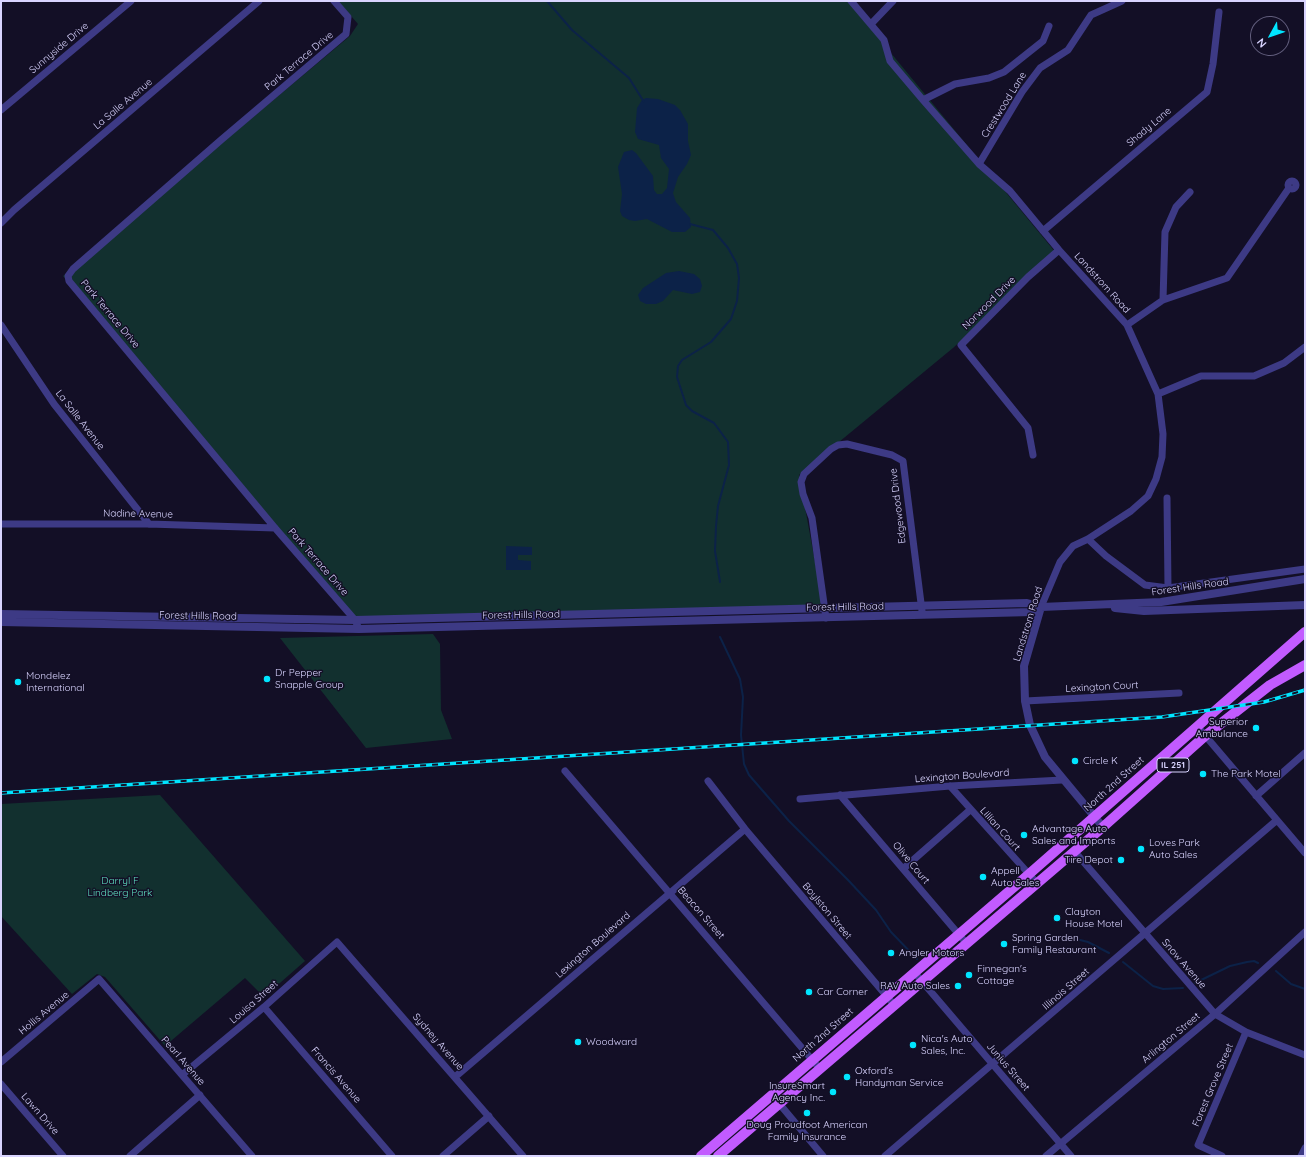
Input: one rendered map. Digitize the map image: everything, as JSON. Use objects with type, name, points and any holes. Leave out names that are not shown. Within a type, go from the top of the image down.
[{"type":"main road","name":"North 2nd Street","points":[[701,1156],[1028,875],[1305,632]]},
{"type":"main road","name":"IL 251","points":[[718,1156],[1075,852],[1205,736],[1270,685],[1305,665]]},
{"type":"street","name":"Sunnyside Drive","points":[[1,110],[131,1]]},
{"type":"street","name":"La Salle Avenue","points":[[1,223],[14,210],[259,1]]},
{"type":"street","name":"Park Terrace Drive","points":[[334,1],[348,17],[346,34],[198,160],[73,269],[68,276],[69,281],[275,528],[355,620],[359,629]]},
{"type":"street","name":"Landstrom Road","points":[[851,1],[884,40],[890,61],[979,164],[1010,191],[1059,250],[1127,326],[1158,394],[1163,434],[1162,457],[1156,479],[1148,496],[1131,511],[1088,539],[1073,546],[1060,562],[1041,607],[1024,666],[1025,701],[1034,734],[1045,757],[1062,780]]},
{"type":"street","points":[[870,24],[893,1]]},
{"type":"street","name":"Crestwood Lane","points":[[979,164],[1022,92],[1040,68],[1068,50],[1091,15],[1122,1]]},
{"type":"street","name":"Shady Lane","points":[[1043,231],[1207,92],[1213,64],[1219,12]]},
{"type":"street","points":[[924,100],[955,84],[989,78],[1004,72],[1043,41],[1049,26]]},
{"type":"street","points":[[1127,326],[1163,300],[1227,278],[1289,188]]},
{"type":"street","points":[[1163,300],[1165,232],[1176,207],[1190,192]]},
{"type":"street","name":"Norwood Drive","points":[[1032,455],[1028,428],[962,345],[1028,277],[1059,250]]},
{"type":"street","name":"La Salle Avenue","points":[[1,324],[54,404],[149,524]]},
{"type":"street","points":[[1158,394],[1201,376],[1254,376],[1284,362],[1305,347]]},
{"type":"street","name":"Edgewood Drive","points":[[826,618],[812,518],[803,494],[801,482],[804,474],[831,449],[838,445],[846,444],[892,455],[903,460],[922,615]]},
{"type":"street","points":[[1167,498],[1168,588]]},
{"type":"street","name":"Nadine Avenue","points":[[1,524],[149,524],[275,528]]},
{"type":"street","points":[[1088,539],[1106,556],[1145,585],[1168,588],[1305,569]]},
{"type":"street","name":"Forest Hills Road","points":[[1,614],[99,620],[238,623],[359,629],[489,625],[535,620],[824,609],[1027,604],[1041,607],[1161,602],[1305,579]]},
{"type":"street","name":"Forest Hills Road","points":[[1076,605],[1144,611],[1305,605]]},
{"type":"street","name":"Forest Hills Road","points":[[238,623],[488,616],[535,620],[826,618],[1032,612],[1041,607]]},
{"type":"street","points":[[488,616],[489,625]]},
{"type":"street","name":"Forest Hills Road","points":[[1,622],[99,620]]},
{"type":"street","name":"Lexington Court","points":[[1025,701],[1179,693]]},
{"type":"street","points":[[1197,726],[1305,853]]},
{"type":"street","points":[[1256,796],[1305,753]]},
{"type":"street","name":"Beacon Street","points":[[566,771],[820,1069]]},
{"type":"street","points":[[1062,780],[1103,827]]},
{"type":"street","name":"Lexington Boulevard","points":[[800,799],[950,786],[1062,780]]},
{"type":"street","name":"Boylston Street","points":[[708,781],[745,829],[895,1006]]},
{"type":"street","name":"Lillian Court","points":[[950,786],[1028,875],[1037,883]]},
{"type":"street","name":"Olive Court","points":[[840,795],[967,944]]},
{"type":"street","points":[[903,869],[970,810]]},
{"type":"street","name":"Illinois Street","points":[[884,1156],[993,1065],[1277,820]]},
{"type":"street","name":"Lexington Boulevard","points":[[455,1077],[669,892],[745,829]]},
{"type":"street","name":"Snow Avenue","points":[[1075,852],[1215,1014],[1246,1032],[1305,1055]]},
{"type":"street","name":"Arlington Street","points":[[1046,1156],[1215,1014],[1305,932]]},
{"type":"street","name":"Sydney Avenue","points":[[337,942],[523,1156]]},
{"type":"street","name":"Louisa Street","points":[[182,1075],[264,1007],[337,942]]},
{"type":"street","name":"Junius Street","points":[[914,972],[1071,1156]]},
{"type":"street","name":"Hollis Avenue","points":[[1,1062],[99,979]]},
{"type":"street","name":"Pearl Avenue","points":[[99,979],[252,1156]]},
{"type":"street","name":"Francis Avenue","points":[[264,1007],[392,1156]]},
{"type":"street","name":"Forest Grove Street","points":[[1222,1156],[1198,1145],[1246,1032]]},
{"type":"street","name":"Lawn Drive","points":[[1,1084],[63,1156]]},
{"type":"street","points":[[130,1156],[200,1095]]},
{"type":"street","points":[[772,1095],[823,1156]]},
{"type":"street","points":[[443,1156],[489,1116]]},
{"type":"street","points":[[1301,1156],[1305,1148]]},
{"type":"green space","points":[[338,1],[848,1],[1056,253],[953,348],[799,475],[823,605],[354,617],[63,276],[350,36],[358,24]]},
{"type":"green space","points":[[433,634],[440,644],[441,710],[452,739],[366,748],[280,638]]},
{"type":"green space","name":"Darryl F Lindberg Park","points":[[160,795],[305,961],[264,997],[245,978],[165,1046],[105,977],[97,974],[72,994],[1,916],[1,804]]},
{"type":"water","points":[[646,98],[658,99],[675,105],[680,110],[688,124],[688,141],[691,155],[678,177],[673,193],[676,202],[690,218],[691,227],[685,232],[672,232],[647,219],[635,221],[629,220],[622,216],[620,211],[622,194],[618,167],[624,152],[632,150],[636,153],[653,176],[654,190],[657,194],[662,194],[667,188],[669,169],[661,158],[659,145],[638,139],[635,132],[637,108],[642,100]]},
{"type":"water","points":[[679,271],[694,274],[700,279],[702,286],[700,292],[692,294],[673,290],[663,301],[656,304],[646,304],[640,301],[638,295],[643,288],[666,273]]},
{"type":"water","points":[[506,546],[532,547],[532,555],[518,555],[518,560],[531,561],[531,570],[506,570]]},
{"type":"waterway","points":[[547,1],[572,30],[629,78],[644,102]]},
{"type":"waterway","points":[[690,224],[713,230],[728,248],[737,264],[739,278],[737,301],[731,319],[711,342],[682,360],[678,366],[677,377],[686,405],[692,411],[714,423],[728,442],[729,465],[718,506],[716,526],[715,551],[720,582]]},
{"type":"waterway","points":[[720,637],[740,679],[743,697],[741,735],[744,764],[749,775],[789,821],[876,910],[891,932],[917,959]]},
{"type":"waterway","points":[[1068,937],[1088,942],[1109,953]]},
{"type":"waterway","points":[[1195,983],[1230,966],[1254,961],[1258,963]]},
{"type":"waterway","points":[[1123,962],[1153,986],[1163,989],[1183,988]]},
{"type":"waterway","points":[[1276,971],[1291,984],[1305,989]]},
{"type":"railway","points":[[1,793],[1162,717],[1264,702],[1305,690]]},
{"type":"place","name":"Dr Pepper Snapple Group","points":[[267,679]]},
{"type":"place","name":"Mondelez International","points":[[18,682]]},
{"type":"place","name":"Superior Ambulance","points":[[1256,728]]},
{"type":"place","name":"Circle K","points":[[1075,761]]},
{"type":"place","name":"The Park Motel","points":[[1203,774]]},
{"type":"place","name":"Advantage Auto Sales and Imports","points":[[1024,835]]},
{"type":"place","name":"Loves Park Auto Sales","points":[[1141,849]]},
{"type":"place","name":"Tire Depot","points":[[1121,860]]},
{"type":"place","name":"Appell Auto Sales","points":[[983,877]]},
{"type":"place","name":"Clayton House Motel","points":[[1057,918]]},
{"type":"place","name":"Spring Garden Family Restaurant","points":[[1004,944]]},
{"type":"place","name":"Angler Motors","points":[[891,953]]},
{"type":"place","name":"Finnegan's Cottage","points":[[969,975]]},
{"type":"place","name":"RAV Auto Sales","points":[[958,986]]},
{"type":"place","name":"Car Corner","points":[[809,992]]},
{"type":"place","name":"Woodward","points":[[578,1042]]},
{"type":"place","name":"Nica's Auto Sales, Inc.","points":[[913,1045]]},
{"type":"place","name":"Oxford's Handyman Service","points":[[847,1077]]},
{"type":"place","name":"InsureSmart Agency Inc.","points":[[833,1092]]},
{"type":"place","name":"Doug Proudfoot American Family Insurance","points":[[807,1113]]}]
